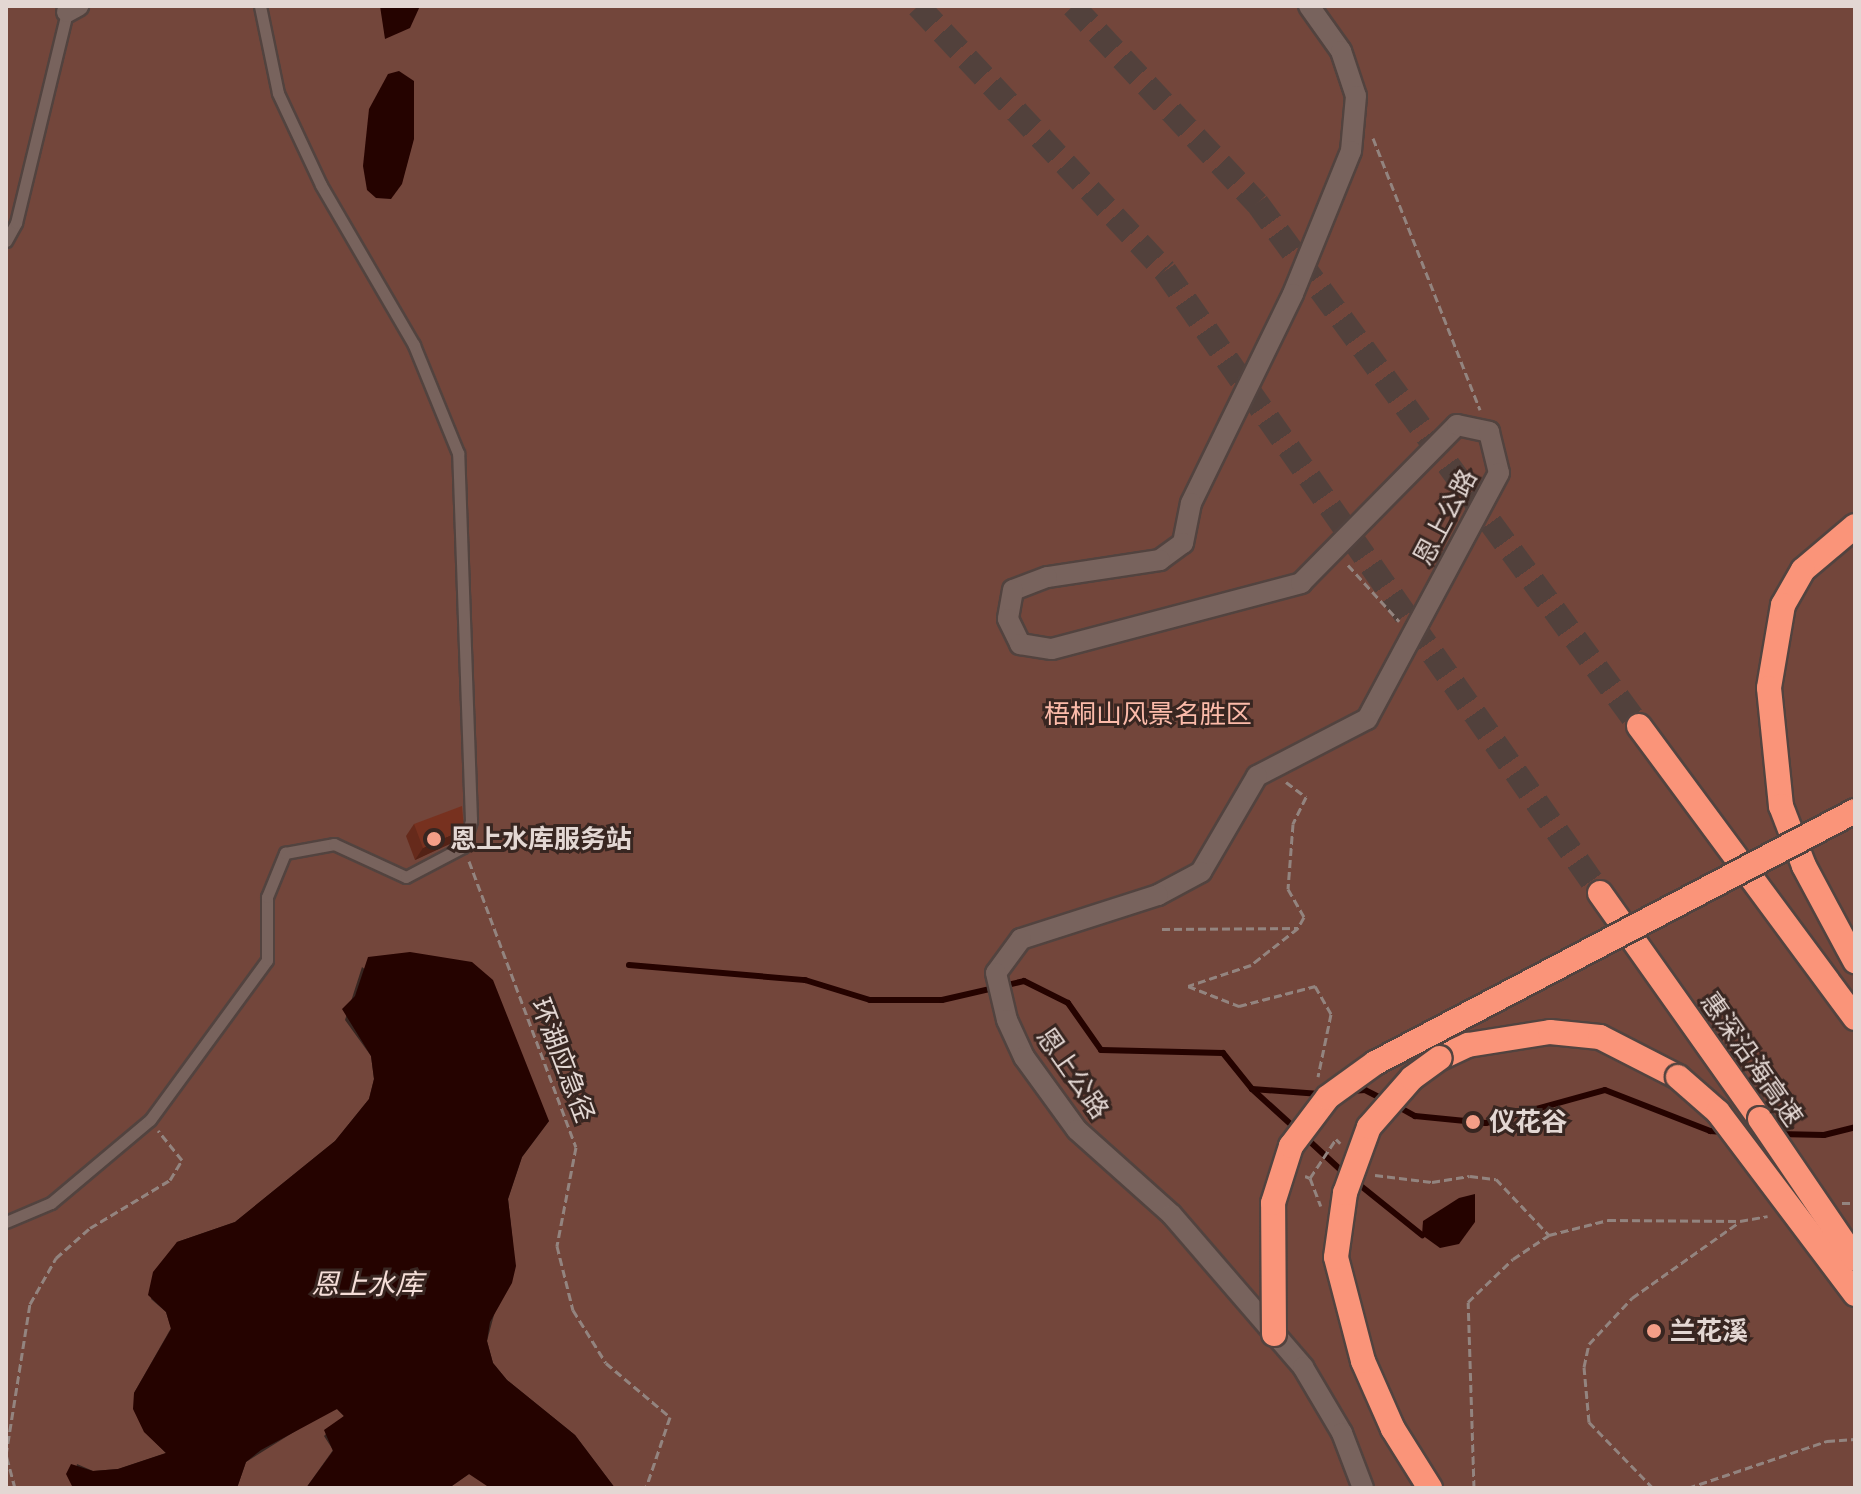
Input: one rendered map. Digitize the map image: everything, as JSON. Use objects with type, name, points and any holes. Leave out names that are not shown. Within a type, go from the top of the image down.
[{"type":"highway","points":[[1855,526],[1803,570],[1783,605],[1773,643],[1770,734],[1787,821],[1804,866],[1855,961]]},
{"type":"highway","points":[[1639,726],[1855,1018]]},
{"type":"highway","points":[[1274,1334],[1269,1234],[1273,1203],[1291,1146],[1328,1097],[1375,1063],[1855,811]]},
{"type":"highway","name":"惠深沿海高速","points":[[1600,893],[1855,1259]]},
{"type":"highway","points":[[1430,1488],[1393,1429],[1363,1361],[1336,1257],[1345,1193],[1369,1127],[1412,1078],[1440,1058],[1468,1045],[1550,1032],[1600,1037],[1678,1077],[1718,1112],[1855,1294]]},
{"type":"street","name":"恩上公路","points":[[1309,6],[1341,51],[1356,96],[1351,151],[1293,294],[1191,503],[1183,543],[1160,560],[1047,577],[1013,590],[1008,619],[1020,644],[1052,649],[1301,583],[1457,425],[1489,432],[1499,473],[1367,719],[1257,776],[1201,872],[1158,895],[1021,939],[996,973],[1007,1020],[1024,1057],[1077,1130],[1172,1215],[1274,1334],[1323,1397],[1363,1488]]},
{"type":"lane","points":[[6,1222],[51,1203],[150,1120],[267,960],[267,897],[285,853],[334,844],[406,877],[463,847],[471,820],[458,453],[414,345],[321,185],[278,93],[260,6]]},
{"type":"lane","points":[[6,241],[16,223],[73,9]]},
{"type":"path","points":[[1371,134],[1489,432]]},
{"type":"path","points":[[1341,543],[1360,582],[1388,615],[1415,631]]},
{"type":"path","points":[[1286,782],[1306,797],[1293,824],[1288,889],[1304,917],[1298,928],[1251,965],[1188,986],[1239,1006],[1315,986],[1331,1014],[1317,1082]]},
{"type":"path","name":"环湖应急径","points":[[463,847],[576,1147],[557,1246],[573,1310],[606,1363],[670,1417],[646,1488]]},
{"type":"path","points":[[1162,929],[1298,928]]},
{"type":"path","points":[[15,1488],[6,1455],[30,1304],[56,1258],[90,1228],[170,1180],[182,1160],[150,1120]]},
{"type":"path","points":[[1310,1178],[1336,1139],[1346,1148]]},
{"type":"path","points":[[1367,1167],[1377,1176],[1432,1182],[1470,1176],[1496,1179],[1549,1235]]},
{"type":"path","points":[[1832,1202],[1855,1203]]},
{"type":"path","points":[[1474,1488],[1468,1302],[1513,1259],[1549,1235],[1608,1220],[1740,1221],[1771,1215]]},
{"type":"path","points":[[1653,1488],[1589,1422],[1584,1367],[1589,1344],[1632,1298],[1740,1221]]},
{"type":"path","points":[[1688,1488],[1827,1441],[1855,1439]]},
{"type":"green space","name":"梧桐山风景名胜区","points":[[6,6],[1855,6],[1855,1488],[615,1488],[575,1435],[507,1380],[493,1363],[487,1341],[513,1244],[508,1199],[522,1157],[549,1121],[362,967],[345,1020],[371,1056],[374,1079],[369,1099],[335,1141],[235,1222],[177,1242],[151,1299],[166,1312],[171,1328],[134,1393],[155,1442],[166,1453],[118,1469],[93,1471],[77,1464],[73,1488],[6,1488]]},
{"type":"green space","points":[[337,1409],[344,1416],[324,1436],[333,1450],[306,1488],[237,1488],[246,1462],[329,1410]]},
{"type":"green space","points":[[469,1474],[479,1476],[490,1488],[449,1488]]},
{"type":"water","points":[[380,6],[420,6],[410,28],[385,39]]},
{"type":"water","points":[[399,71],[414,81],[414,139],[402,184],[391,199],[376,198],[367,190],[363,166],[369,109],[388,74]]},
{"type":"water","name":"恩上水库","points":[[410,952],[472,962],[493,980],[549,1121],[522,1157],[508,1199],[516,1266],[512,1283],[490,1322],[487,1341],[493,1363],[507,1380],[575,1435],[615,1488],[490,1488],[469,1474],[449,1488],[306,1488],[333,1451],[324,1430],[344,1416],[337,1409],[261,1450],[246,1462],[237,1488],[73,1488],[66,1474],[71,1464],[93,1471],[118,1469],[166,1453],[144,1432],[133,1409],[134,1393],[171,1329],[166,1312],[148,1295],[153,1272],[177,1242],[235,1222],[335,1141],[369,1099],[374,1079],[371,1056],[342,1009],[355,996],[368,957]]},
{"type":"water","points":[[1475,1194],[1475,1222],[1459,1244],[1440,1248],[1422,1235],[1423,1221],[1459,1198]]},
{"type":"building","points":[[462,806],[464,829],[423,848],[414,824]]},
{"type":"waterway","points":[[629,965],[805,980],[870,1000],[942,1000],[1024,981],[1068,1003],[1101,1050],[1223,1053],[1252,1089],[1320,1094]]},
{"type":"waterway","points":[[1252,1089],[1297,1130]]},
{"type":"waterway","points":[[1351,1091],[1365,1090],[1385,1100]]},
{"type":"waterway","points":[[1395,1105],[1415,1116],[1486,1123],[1605,1090],[1710,1131],[1724,1132]]},
{"type":"waterway","points":[[1779,1134],[1824,1135],[1855,1127]]},
{"type":"waterway","points":[[1305,1137],[1344,1173]]},
{"type":"waterway","points":[[1356,1182],[1422,1235]]},
{"type":"tunnel","points":[[918,6],[1165,271],[1600,893]]},
{"type":"tunnel","points":[[1073,6],[1257,203],[1639,726]]},
{"type":"place","name":"恩上水库服务站","points":[[434,839]]},
{"type":"place","name":"仪花谷","points":[[1473,1122]]},
{"type":"place","name":"兰花溪","points":[[1654,1331]]}]
